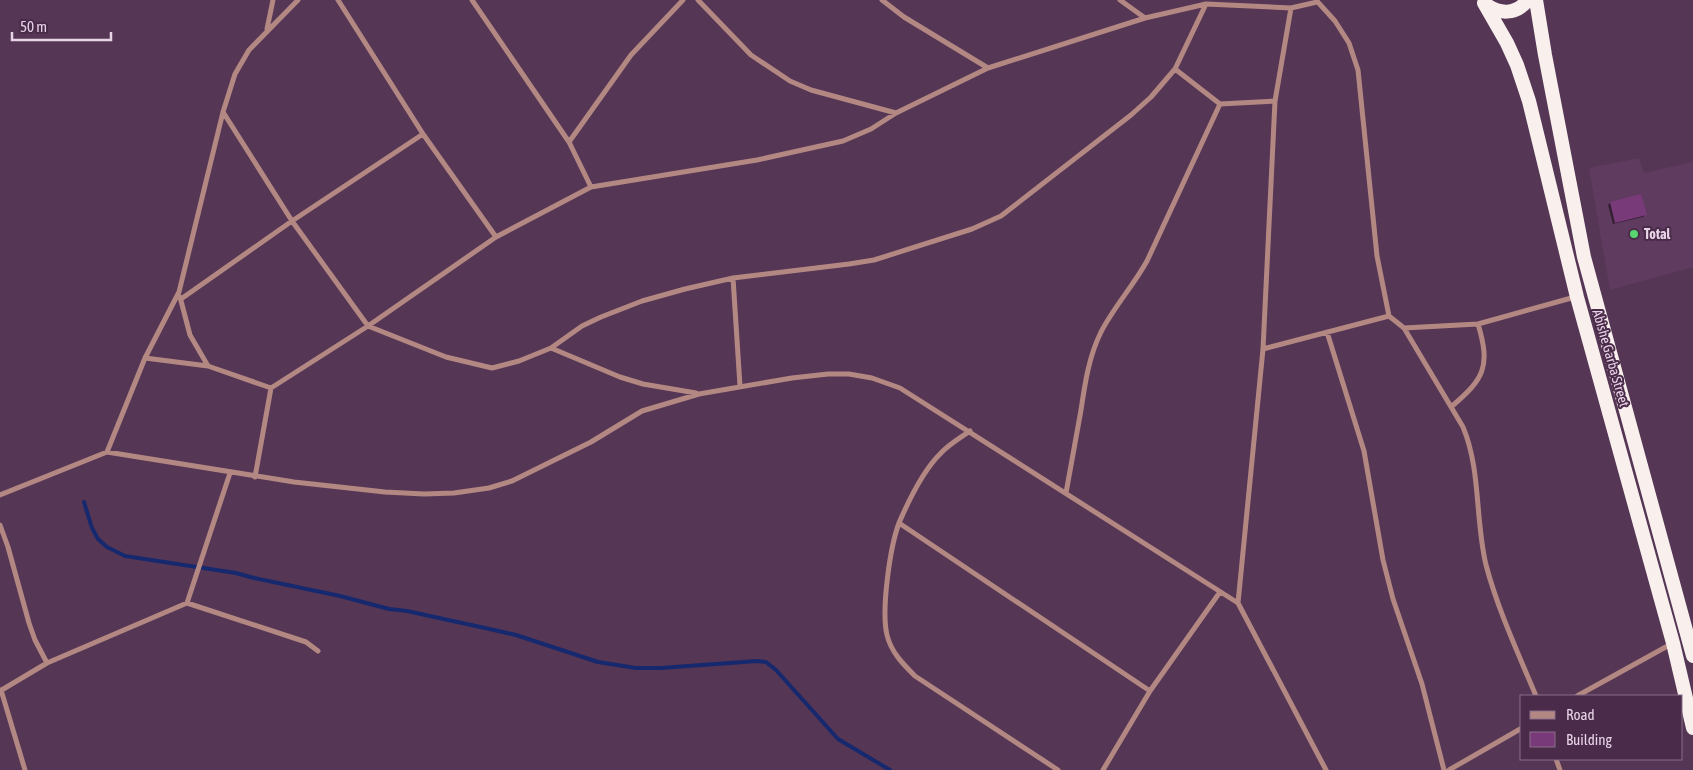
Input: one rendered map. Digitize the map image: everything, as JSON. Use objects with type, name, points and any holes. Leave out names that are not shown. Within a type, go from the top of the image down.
[{"type":"highway","points":[[1483,2],[1498,11],[1506,12],[1522,7],[1528,0]]},
{"type":"highway","name":"Abishe Garba Street","points":[[1536,0],[1584,257],[1689,621],[1693,656]]},
{"type":"highway","name":"Abishe Garba Street","points":[[1483,2],[1507,43],[1524,82],[1577,297],[1673,643],[1693,728]]},
{"type":"highway","points":[[1550,185],[1569,181]]},
{"type":"highway","points":[[1568,260],[1584,257]]},
{"type":"street","points":[[267,30],[273,0]]},
{"type":"street","points":[[107,452],[145,358],[179,292],[223,112],[235,74],[242,60],[267,30],[298,0]]},
{"type":"street","points":[[338,0],[424,134],[496,238]]},
{"type":"street","points":[[472,0],[569,142],[591,187]]},
{"type":"street","points":[[569,142],[632,54],[683,0]]},
{"type":"street","points":[[698,0],[751,56],[790,81],[811,90],[896,113]]},
{"type":"street","points":[[882,0],[912,23],[988,68]]},
{"type":"street","points":[[1120,0],[1145,18]]},
{"type":"street","points":[[256,477],[271,388],[368,326],[496,238],[591,187],[757,160],[843,141],[871,129],[896,113],[988,68],[1145,18],[1206,4],[1291,8],[1316,1],[1335,21],[1349,43],[1358,70],[1377,256],[1389,316],[1404,328],[1463,427],[1469,441],[1477,488],[1478,519],[1486,565],[1498,603],[1536,695]]},
{"type":"street","points":[[223,112],[292,221],[368,326],[446,357],[492,368],[519,361],[551,348],[582,326],[642,301],[732,278],[874,260],[972,229],[1002,216],[1131,115],[1151,97],[1175,69],[1206,4]]},
{"type":"street","points":[[1238,603],[1263,349],[1275,101],[1291,8]]},
{"type":"street","points":[[1175,69],[1220,104],[1275,101]]},
{"type":"street","points":[[1066,493],[1093,352],[1101,332],[1115,309],[1136,282],[1147,261],[1220,104]]},
{"type":"street","points":[[181,299],[292,221],[424,134]]},
{"type":"street","points":[[732,278],[740,386]]},
{"type":"street","points":[[179,292],[190,335],[208,366]]},
{"type":"street","points":[[1404,328],[1478,324],[1577,297]]},
{"type":"street","points":[[1263,349],[1389,316]]},
{"type":"street","points":[[1451,407],[1470,391],[1480,377],[1485,360],[1478,324]]},
{"type":"street","points":[[1327,332],[1364,451],[1393,599],[1422,684],[1444,770]]},
{"type":"street","points":[[551,348],[620,378],[699,394]]},
{"type":"street","points":[[145,358],[208,366],[271,388]]},
{"type":"street","points":[[0,495],[107,452],[256,477],[385,492],[424,494],[489,488],[512,481],[549,464],[591,442],[642,411],[699,394],[740,386],[828,374],[849,374],[872,378],[900,388],[1238,603],[1326,770]]},
{"type":"street","points":[[970,432],[950,444],[939,454],[925,472],[899,523],[888,578],[885,616],[887,635],[897,656],[914,676],[1058,770]]},
{"type":"street","points":[[187,603],[230,473]]},
{"type":"street","points":[[899,523],[1150,691]]},
{"type":"street","points":[[0,525],[35,640],[47,663]]},
{"type":"street","points":[[1103,770],[1150,691],[1220,592]]},
{"type":"street","points":[[25,770],[0,691],[47,663],[187,603],[306,642],[318,651]]},
{"type":"street","points":[[1579,695],[1673,643]]},
{"type":"street","points":[[1449,770],[1520,729]]},
{"type":"shaded area","points":[[1639,158],[1644,173],[1693,162],[1693,267],[1610,290],[1589,168]]},
{"type":"building","points":[[1641,194],[1647,215],[1615,223],[1610,202]]},
{"type":"waterway","points":[[84,502],[92,528],[98,539],[107,547],[125,556],[236,573],[389,609],[407,611],[485,628],[516,635],[598,662],[636,668],[766,662],[776,670],[838,739],[890,770]]},
{"type":"place","name":"Total","points":[[1634,234]]}]
